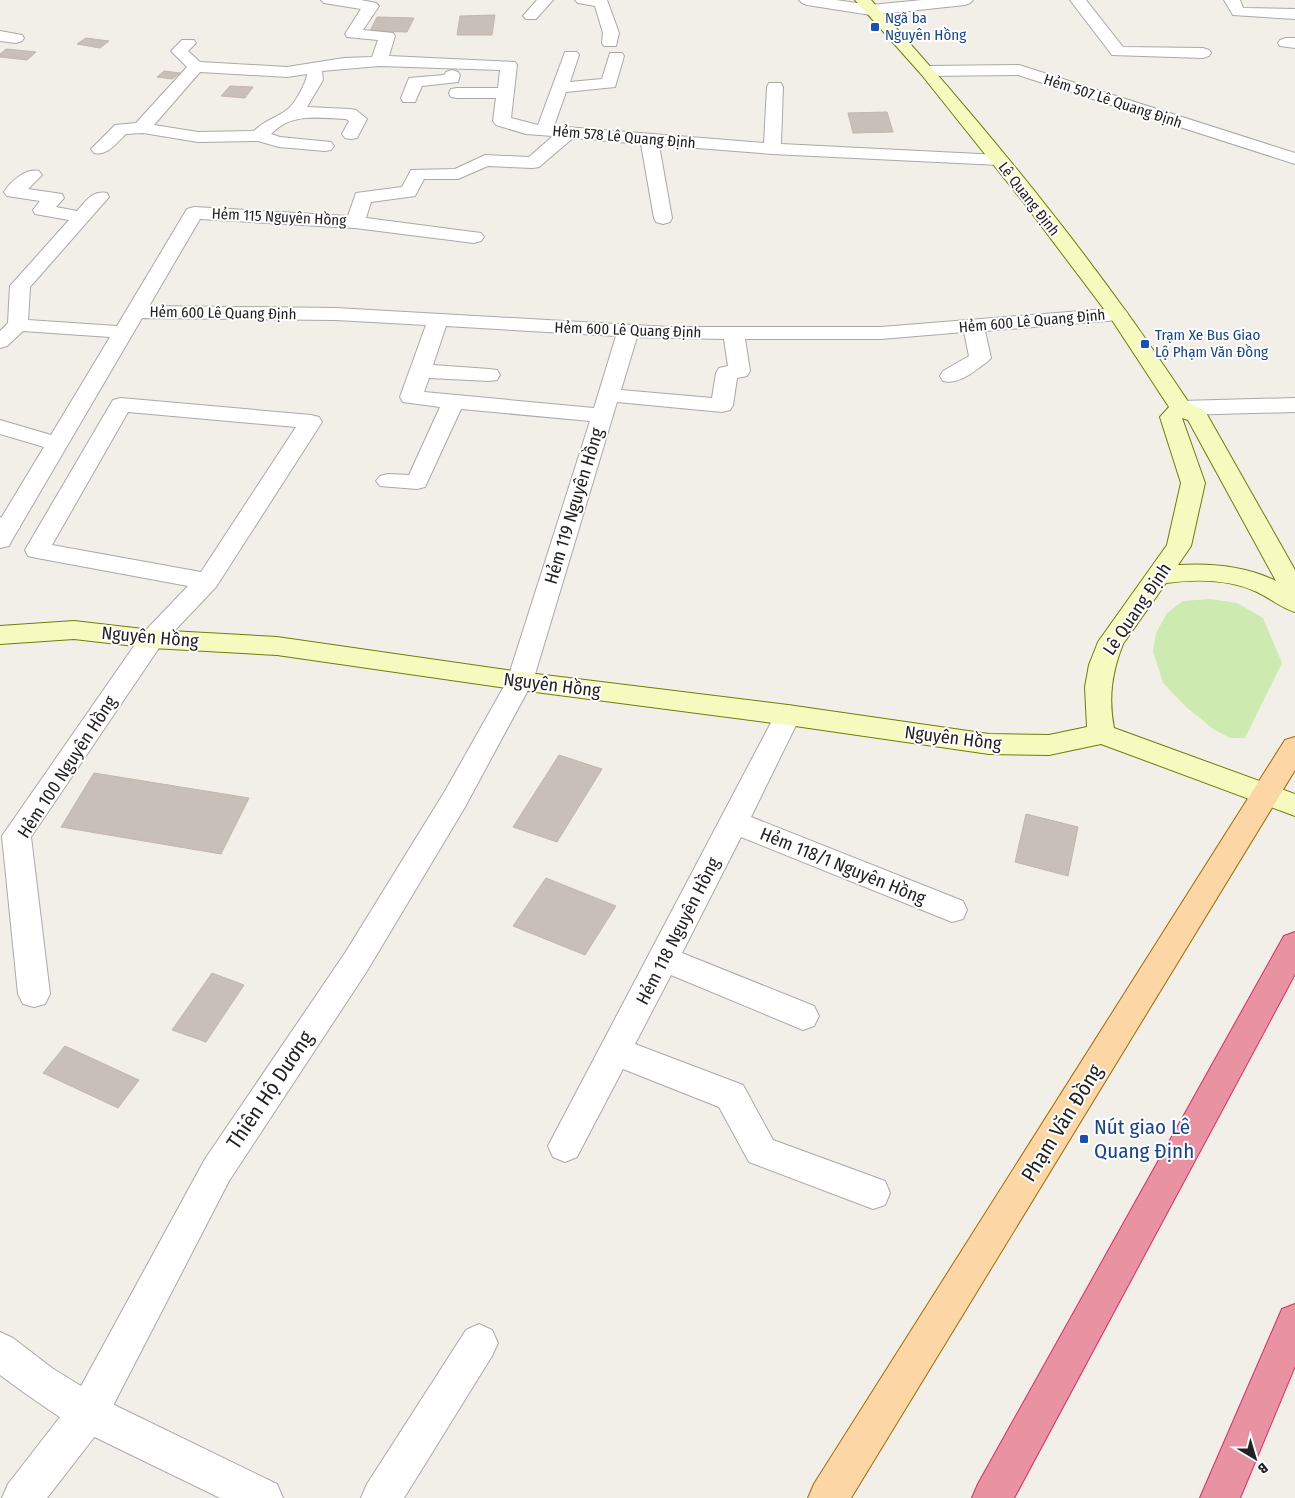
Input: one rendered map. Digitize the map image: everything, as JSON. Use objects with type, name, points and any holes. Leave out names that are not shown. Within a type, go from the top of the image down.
[{"type":"highway","points":[[992,1498],[1295,945]]},
{"type":"highway","points":[[1220,1498],[1295,1322]]},
{"type":"main road","name":"Lê Quang Định","points":[[867,5],[927,72],[999,160],[1118,314],[1181,408],[1197,416],[1295,592]]},
{"type":"main road","name":"Lê Quang Định","points":[[1102,734],[1097,698],[1098,678],[1103,660],[1111,642],[1179,546],[1193,483],[1171,417],[1181,408]]},
{"type":"main road","points":[[1158,576],[1194,571],[1232,576],[1272,590],[1295,603]]},
{"type":"main road","name":"Nguyên Hồng","points":[[0,635],[74,630],[152,639],[276,646],[989,744],[1049,745],[1102,734]]},
{"type":"main road","points":[[1102,734],[1295,805]]},
{"type":"main road","name":"Phạm Văn Đồng","points":[[828,1498],[1295,747]]},
{"type":"street","points":[[330,0],[371,6],[353,34],[387,36],[378,60]]},
{"type":"street","points":[[531,16],[546,0]]},
{"type":"street","points":[[560,88],[610,83],[613,50],[611,33],[602,2],[583,0]]},
{"type":"street","points":[[807,0],[867,5],[965,0]]},
{"type":"street","points":[[1078,0],[1118,52],[1203,53]]},
{"type":"street","points":[[1232,0],[1238,12],[1295,14]]},
{"type":"street","points":[[0,36],[16,38]]},
{"type":"street","points":[[145,128],[145,123],[196,67],[179,51],[188,43]]},
{"type":"street","points":[[544,131],[572,55]]},
{"type":"street","points":[[252,71],[262,57]]},
{"type":"street","points":[[287,72],[300,57]]},
{"type":"street","name":"Hẻm 578 Lê Quang Định","points":[[196,67],[287,72],[378,60],[509,65],[502,121],[526,129],[772,149],[999,160]]},
{"type":"street","points":[[409,98],[415,82],[452,79],[453,63]]},
{"type":"street","points":[[296,112],[316,80],[316,74],[312,68]]},
{"type":"street","name":"Hẻm 507 Lê Quang Định","points":[[927,72],[1019,70],[1295,160]]},
{"type":"street","points":[[772,149],[775,87]]},
{"type":"street","points":[[457,93],[506,93]]},
{"type":"street","points":[[260,136],[270,125],[296,112],[350,114],[358,119],[350,134]]},
{"type":"street","points":[[100,148],[121,129],[145,128],[198,137],[260,136],[279,142],[325,146]]},
{"type":"street","points":[[354,222],[364,197],[409,192],[417,174],[458,174],[485,160],[533,163],[568,133]]},
{"type":"street","points":[[649,139],[663,218]]},
{"type":"street","points":[[33,176],[13,192],[55,198],[42,210],[81,217]]},
{"type":"street","points":[[0,342],[18,324],[20,286],[100,197]]},
{"type":"street","name":"Hẻm 115 Nguyên Hồng","points":[[3,531],[121,332],[137,312],[194,213],[354,222],[474,237]]},
{"type":"street","name":"Hẻm 600 Lê Quang Định","points":[[137,312],[336,314],[628,332],[734,333],[881,333],[1118,314]]},
{"type":"street","points":[[438,321],[411,397],[453,402],[722,405],[727,373],[739,371],[734,333]]},
{"type":"street","points":[[18,324],[121,332]]},
{"type":"street","points":[[951,376],[980,358],[973,326]]},
{"type":"street","name":"Hẻm 119 Nguyên Hồng","points":[[520,681],[628,332]]},
{"type":"street","points":[[421,371],[489,375]]},
{"type":"street","points":[[388,481],[417,482],[453,402]]},
{"type":"street","name":"Hẻm 100 Nguyên Hồng","points":[[34,994],[16,836],[152,639],[207,580],[311,422],[121,405],[37,550],[207,580]]},
{"type":"street","points":[[1181,408],[1295,405]]},
{"type":"street","points":[[0,427],[56,444]]},
{"type":"street","name":"Thiên Hộ Dương","points":[[22,1498],[88,1413],[217,1170],[356,962],[455,799],[520,681]]},
{"type":"street","name":"Hẻm 118 Nguyên Hồng","points":[[565,1146],[664,959],[788,715]]},
{"type":"street","name":"Hẻm 118/1 Nguyên Hồng","points":[[734,822],[952,910]]},
{"type":"street","points":[[664,959],[803,1016]]},
{"type":"street","points":[[615,1052],[731,1096],[761,1151],[873,1193]]},
{"type":"street","points":[[381,1498],[479,1343]]},
{"type":"street","points":[[0,1351],[39,1381],[88,1413],[263,1498]]},
{"type":"green space","points":[[1210,599],[1237,603],[1263,618],[1282,663],[1245,738],[1230,738],[1213,729],[1185,706],[1163,683],[1153,651],[1156,633],[1167,613],[1183,601]]},
{"type":"building","points":[[495,15],[492,35],[457,35],[460,16]]},
{"type":"building","points":[[377,17],[414,18],[407,32],[370,31]]},
{"type":"building","points":[[86,38],[109,41],[100,48],[77,44]]},
{"type":"building","points":[[6,49],[36,52],[27,60],[0,57],[0,54]]},
{"type":"building","points":[[164,71],[180,73],[172,79],[157,77]]},
{"type":"building","points":[[230,86],[253,87],[245,98],[221,96]]},
{"type":"building","points":[[887,112],[893,132],[853,133],[848,113]]},
{"type":"building","points":[[559,755],[602,769],[557,842],[513,827]]},
{"type":"building","points":[[94,773],[249,798],[221,854],[61,827]]},
{"type":"building","points":[[1026,814],[1078,827],[1068,876],[1015,862]]},
{"type":"building","points":[[546,878],[616,906],[585,955],[513,926]]},
{"type":"building","points":[[212,973],[244,985],[206,1042],[172,1030]]},
{"type":"building","points":[[65,1046],[139,1080],[118,1108],[43,1073]]},
{"type":"place","name":"Ngã ba Nguyên Hồng","points":[[875,27]]},
{"type":"place","name":"Trạm Xe Bus Giao Lộ Phạm Văn Đồng","points":[[1145,344]]},
{"type":"place","name":"Nút giao Lê Quang Định","points":[[1084,1139]]}]
